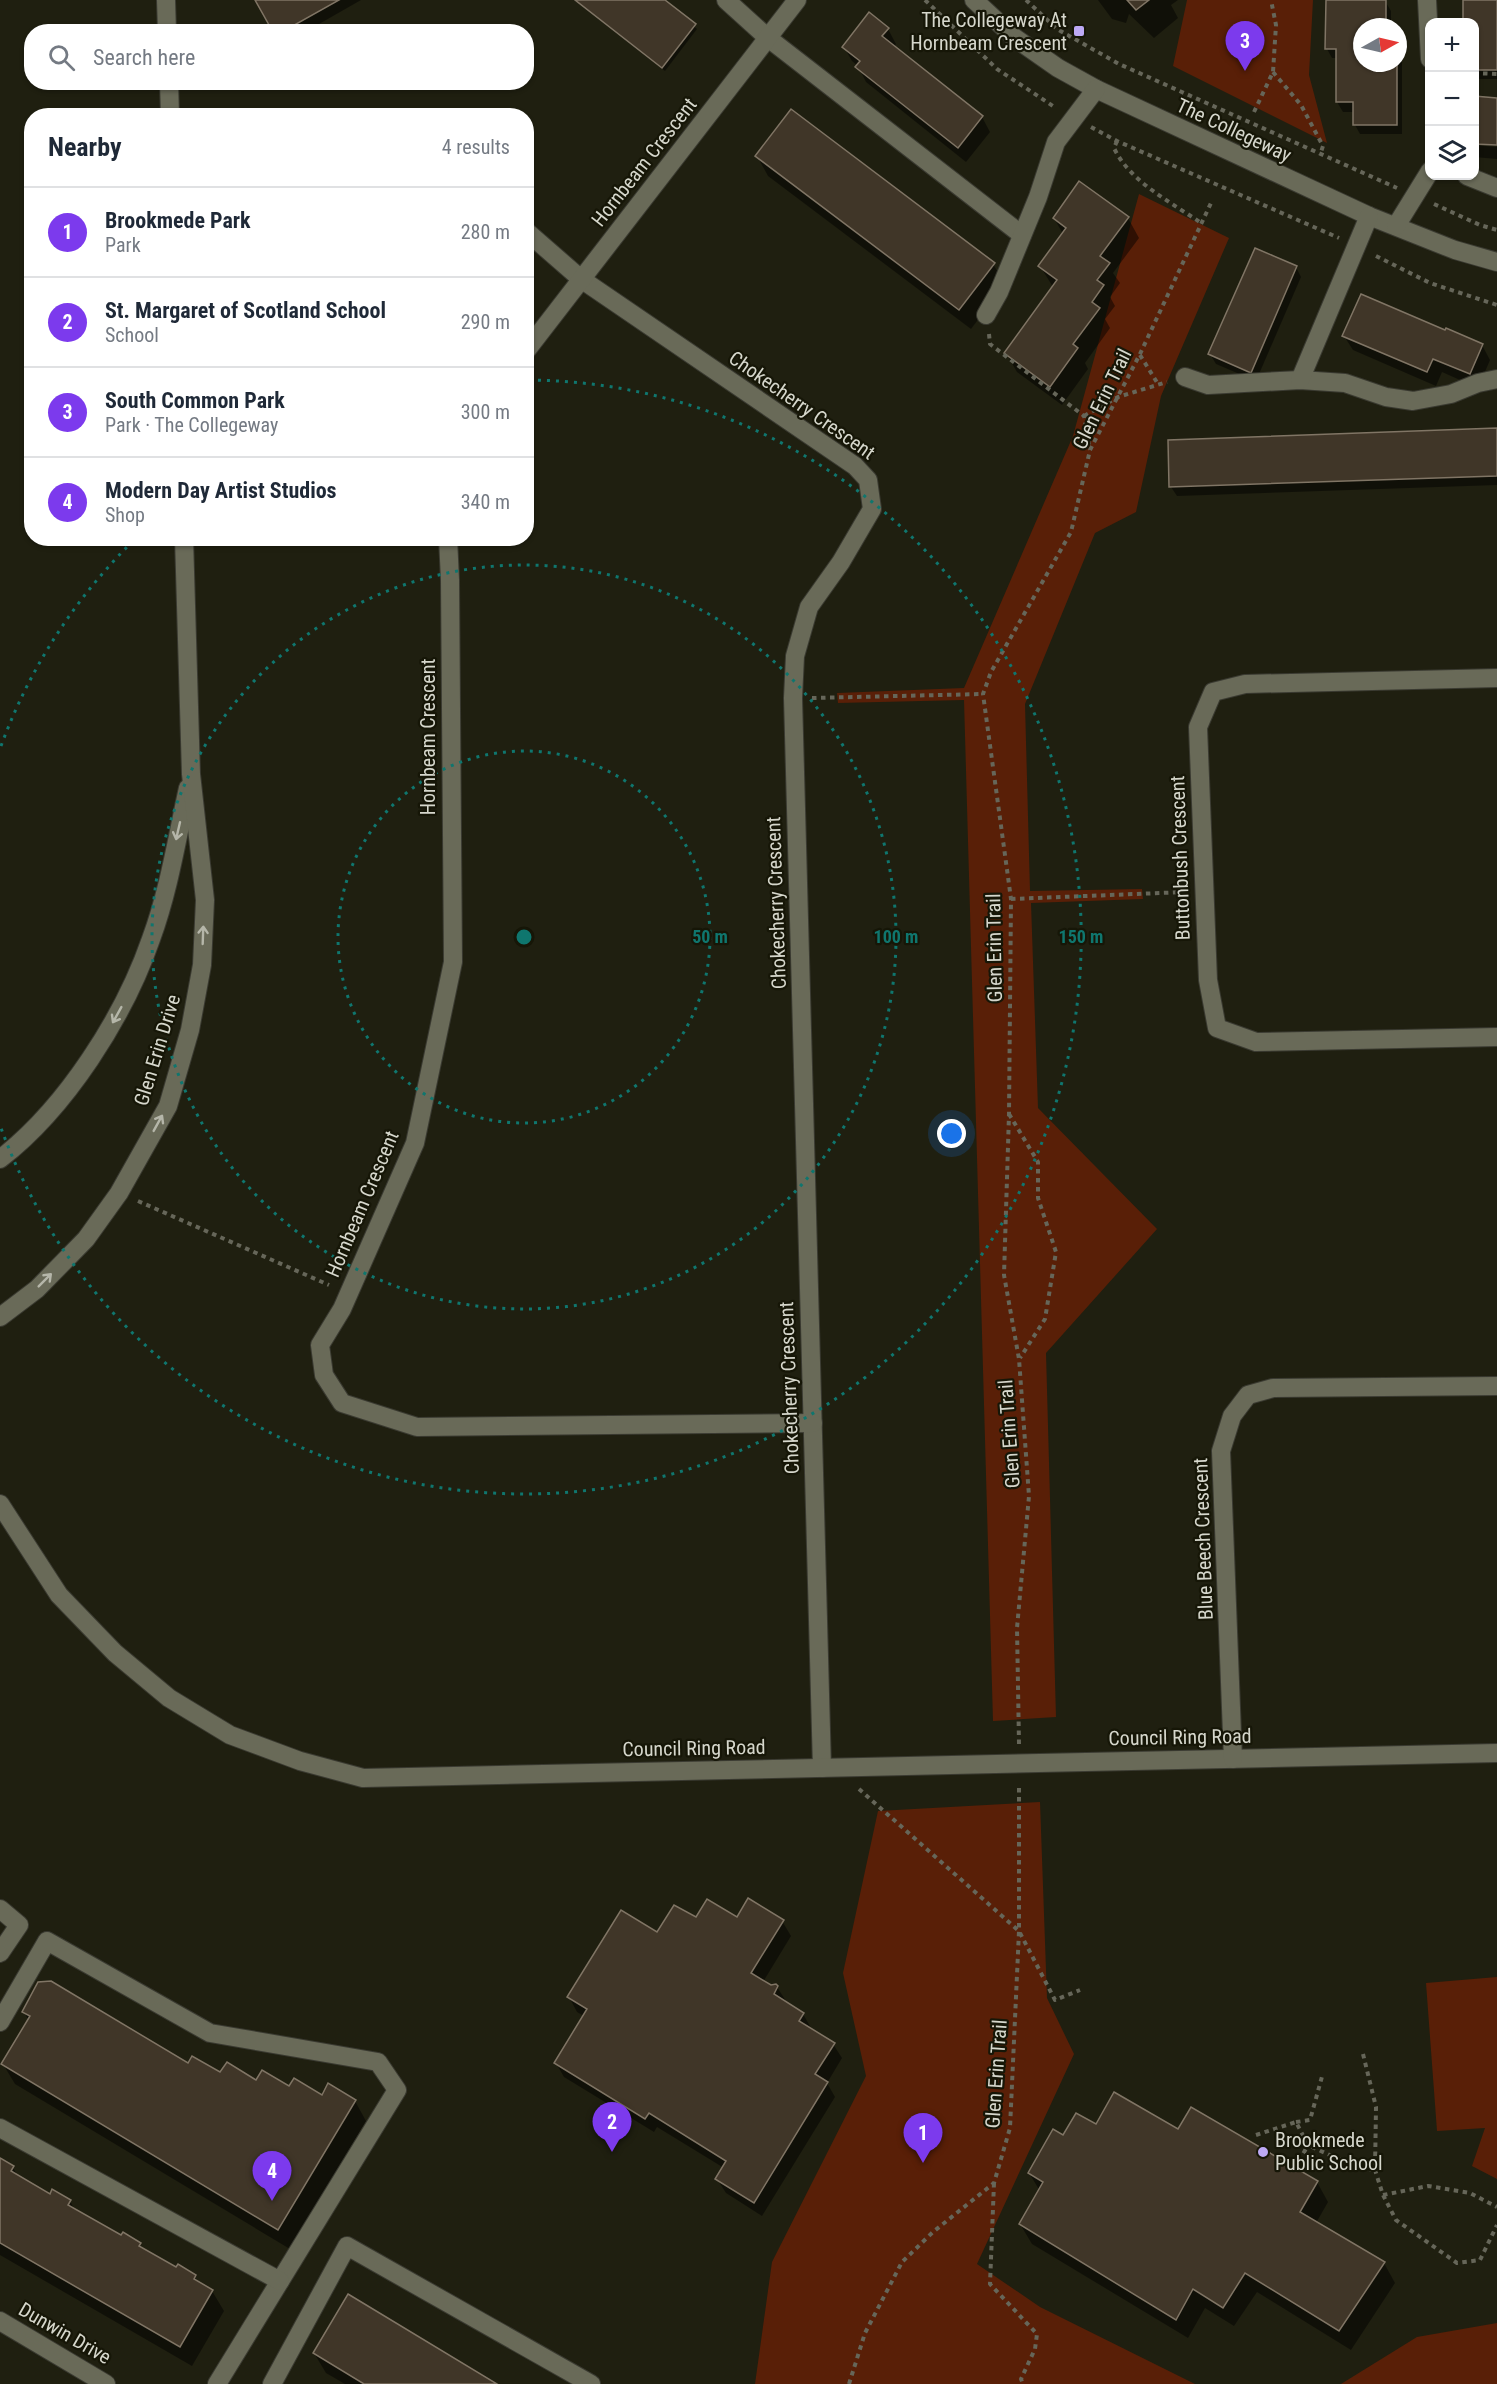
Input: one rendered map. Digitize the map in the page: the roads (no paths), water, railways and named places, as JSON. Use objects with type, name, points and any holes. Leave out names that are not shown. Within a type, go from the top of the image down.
[{"type":"street","points":[[166,0],[167,24]]},
{"type":"street","points":[[726,0],[768,38],[1022,235]]},
{"type":"street","name":"Hornbeam Crescent","points":[[534,341],[797,0]]},
{"type":"street","name":"The Collegeway","points":[[974,0],[1015,38],[1058,68],[1096,89],[1369,216],[1455,250],[1497,262]]},
{"type":"street","points":[[1427,0],[1428,18]]},
{"type":"street","points":[[986,315],[999,292],[1038,197],[1056,142],[1096,89]]},
{"type":"street","points":[[169,90],[170,108]]},
{"type":"street","points":[[1396,226],[1425,179]]},
{"type":"street","points":[[1477,180],[1497,188]]},
{"type":"street","points":[[1300,380],[1369,216]]},
{"type":"street","name":"Chokecherry Crescent","points":[[534,238],[581,279],[855,466],[868,480],[872,509],[841,562],[809,607],[795,656],[793,698],[822,1768]]},
{"type":"street","points":[[1185,377],[1208,385],[1300,380],[1345,382],[1386,397],[1413,401],[1451,394],[1478,383],[1497,379]]},
{"type":"street","name":"Glen Erin Drive","points":[[0,1317],[37,1289],[86,1239],[119,1193],[168,1106],[190,1030],[202,965],[205,900],[191,774],[184,546]]},
{"type":"street","name":"Hornbeam Crescent","points":[[448,546],[453,962],[415,1143],[349,1294],[320,1345],[324,1375],[342,1402],[417,1427],[813,1423]]},
{"type":"street","name":"Buttonbush Crescent","points":[[1497,678],[1245,684],[1213,692],[1198,727],[1208,980],[1217,1028],[1256,1042],[1497,1037]]},
{"type":"street","name":"Glen Erin Drive","points":[[0,1159],[16,1147],[57,1103],[105,1036],[129,994],[152,938],[191,774]]},
{"type":"street","name":"Blue Beech Crescent","points":[[1233,1759],[1221,1451],[1232,1416],[1248,1395],[1273,1388],[1497,1386]]},
{"type":"street","name":"Council Ring Road","points":[[0,1504],[59,1595],[116,1653],[169,1698],[230,1735],[300,1761],[363,1778],[1497,1753]]},
{"type":"street","points":[[0,1909],[19,1925],[0,1953]]},
{"type":"street","points":[[0,2022],[47,1941],[210,2033],[378,2062],[397,2090],[217,2384]]},
{"type":"street","points":[[0,2128],[280,2281]]},
{"type":"street","points":[[272,2384],[348,2246],[591,2384]]},
{"type":"street","name":"Dunwin Drive","points":[[0,2321],[106,2384]]},
{"type":"place","name":"The Collegeway At Hornbeam Crescent","points":[[1079,31]]},
{"type":"place","name":"South Common Park","points":[[1245,71]]},
{"type":"place","name":"St. Margaret of Scotland School","points":[[612,2152]]},
{"type":"place","name":"Brookmede Public School","points":[[1263,2152]]},
{"type":"place","name":"Brookmede Park","points":[[923,2163]]},
{"type":"place","name":"Modern Day Artist Studios","points":[[272,2201]]}]
